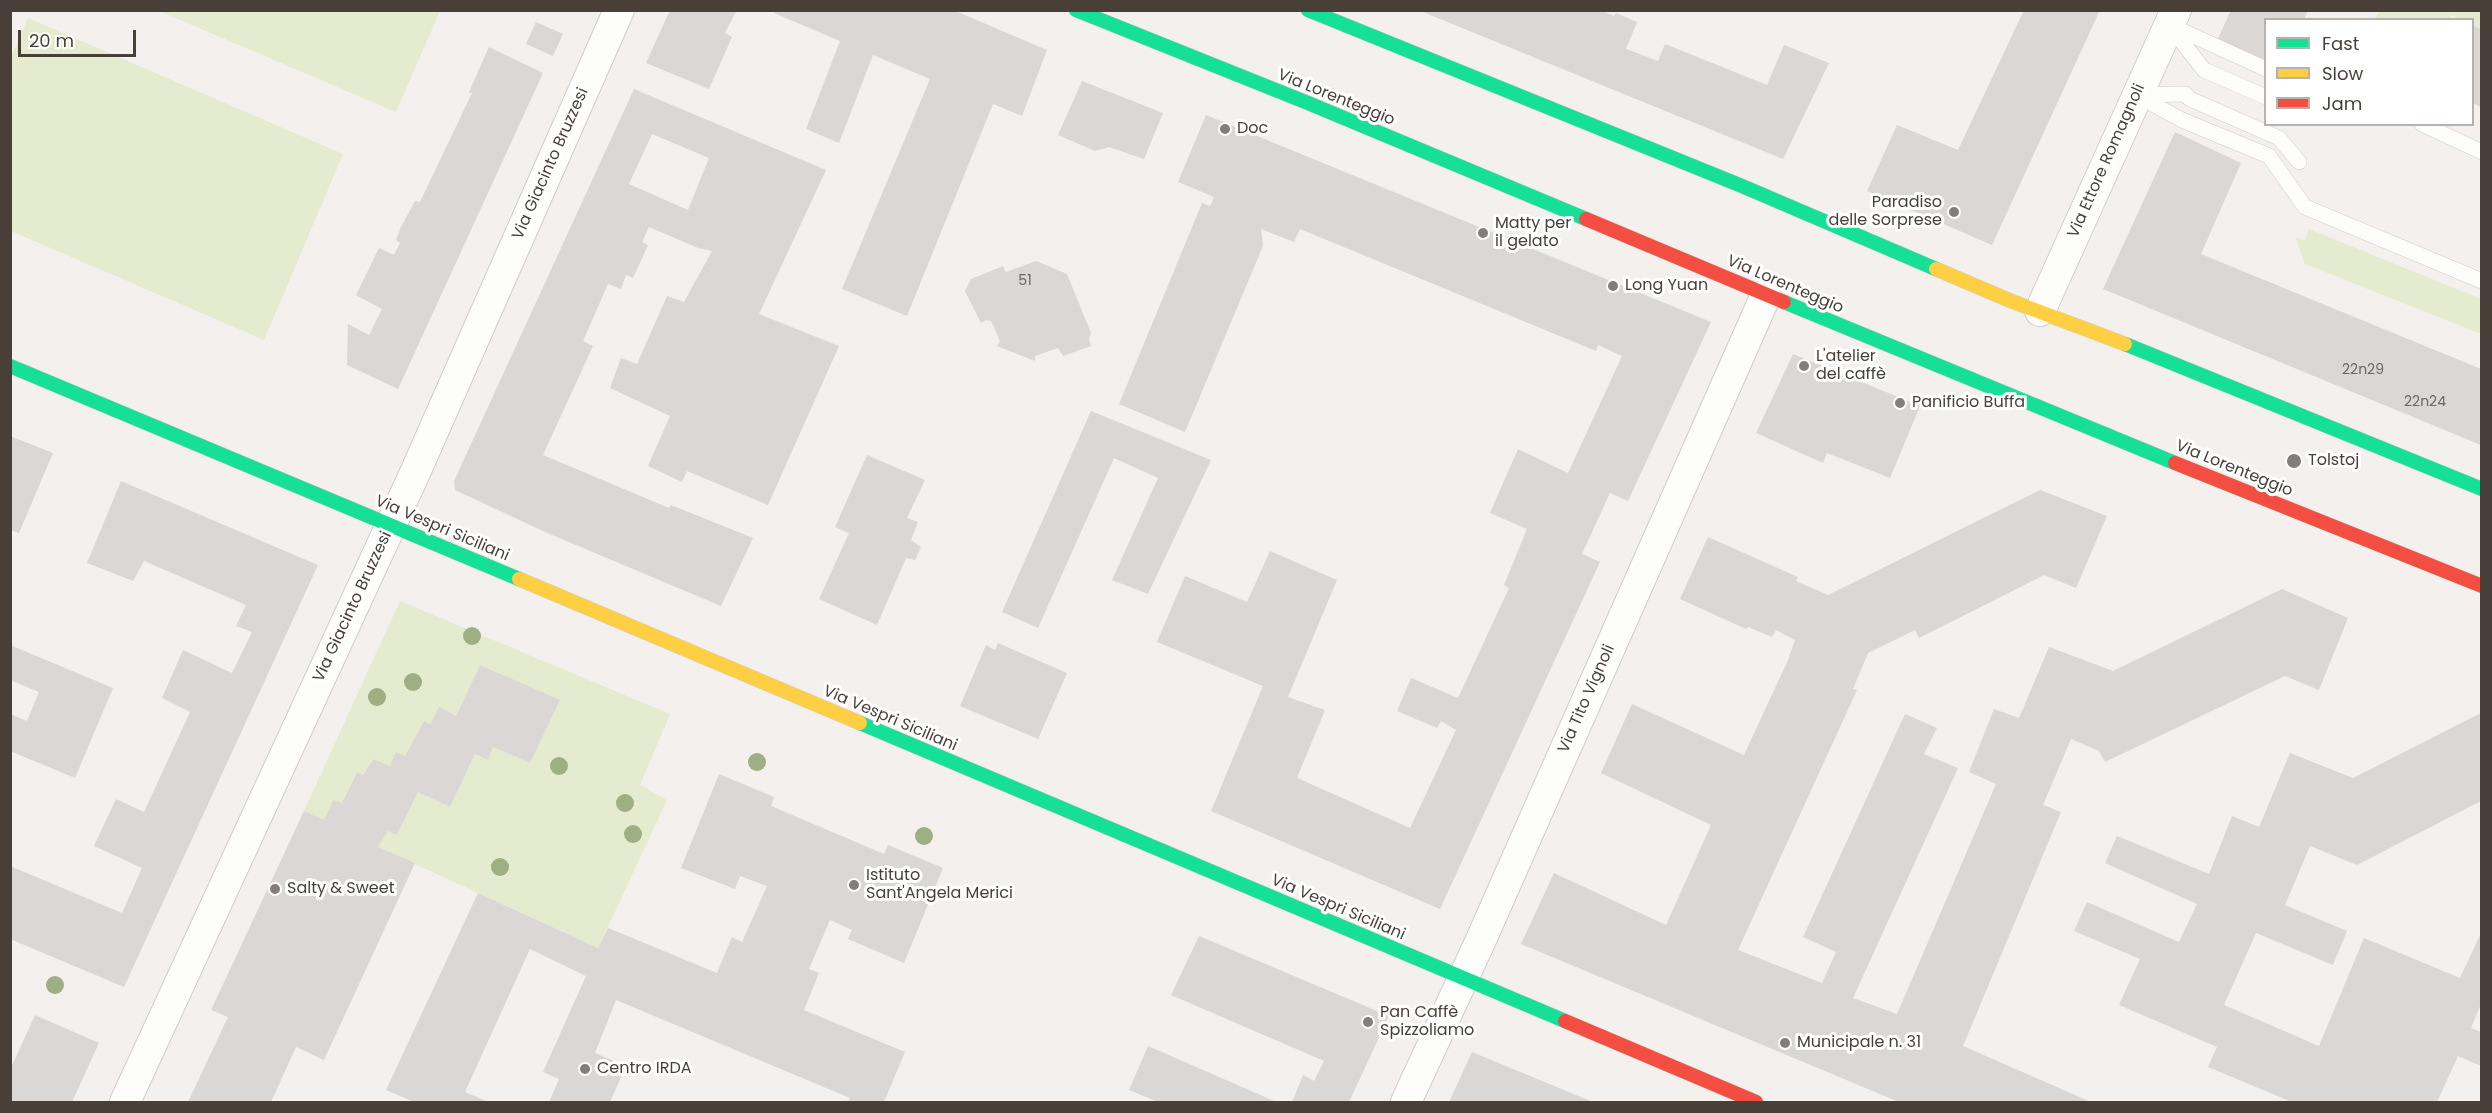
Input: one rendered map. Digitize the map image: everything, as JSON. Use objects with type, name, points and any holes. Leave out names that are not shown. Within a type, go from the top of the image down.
[{"type":"main road","name":"Via Lorenteggio","points":[[1077,10],[1308,103],[2031,405],[2481,586]]},
{"type":"main road","points":[[1308,10],[1742,186],[2011,301],[2142,350],[2481,489]]},
{"type":"main road","name":"Via Vespri Siciliani","points":[[10,366],[1756,1102]]},
{"type":"street","name":"Via Giacinto Bruzzesi","points":[[125,1102],[391,525],[619,10]]},
{"type":"street","name":"Via Ettore Romagnoli","points":[[2040,311],[2172,18]]},
{"type":"street","name":"Via Tito Vignoli","points":[[1406,1102],[1463,980],[1766,295]]},
{"type":"lane","points":[[2172,18],[2264,68]]},
{"type":"lane","points":[[2172,18],[2205,70],[2264,98]]},
{"type":"lane","points":[[2136,95],[2185,94],[2190,99],[2279,138],[2299,162]]},
{"type":"lane","points":[[2136,95],[2182,120],[2269,156],[2305,207],[2481,281]]},
{"type":"lane","points":[[2426,126],[2481,152]]},
{"type":"green space","points":[[440,10],[396,112],[159,11]]},
{"type":"green space","points":[[2379,11],[2481,11],[2481,29],[2474,26],[2474,18],[2458,18],[2451,15],[2450,18],[2376,18]]},
{"type":"green space","points":[[28,18],[343,154],[264,340],[11,231],[11,58]]},
{"type":"green space","points":[[2309,229],[2481,299],[2481,334],[2305,264],[2295,237],[2304,240]]},
{"type":"green space","points":[[400,601],[670,714],[640,785],[667,800],[598,948],[378,847],[388,831],[397,834],[418,792],[450,807],[475,754],[488,760],[493,747],[530,763],[559,700],[480,665],[456,716],[439,707],[430,724],[424,721],[405,756],[396,753],[390,766],[372,759],[363,775],[356,773],[342,803],[333,800],[324,820],[304,811]]},
{"type":"building","points":[[670,10],[737,10],[725,33],[732,37],[709,89],[646,63]]},
{"type":"building","points":[[775,10],[953,10],[1047,50],[1022,116],[993,104],[907,316],[842,289],[930,79],[873,55],[839,143],[806,129],[840,41],[774,13]]},
{"type":"building","points":[[1418,10],[1601,10],[1614,16],[1616,13],[1637,22],[1626,49],[1658,61],[1665,44],[1767,85],[1784,45],[1829,63],[1783,159]]},
{"type":"building","points":[[2024,10],[2100,10],[1992,245],[1867,191],[1897,125],[1958,150]]},
{"type":"building","points":[[2231,10],[2308,10],[2305,18],[2264,18],[2264,61],[2217,41]]},
{"type":"building","points":[[536,22],[563,34],[553,56],[526,44]]},
{"type":"building","points":[[2474,26],[2481,29],[2481,107],[2474,104]]},
{"type":"building","points":[[489,47],[543,73],[398,389],[347,365],[348,324],[369,335],[382,309],[356,295],[379,248],[394,255],[400,243],[396,240],[401,227],[415,201],[420,202],[472,93],[469,92]]},
{"type":"building","points":[[1082,81],[1163,113],[1144,159],[1109,147],[1095,151],[1058,135]]},
{"type":"building","points":[[634,89],[826,170],[759,314],[839,346],[768,505],[687,471],[682,482],[648,466],[670,416],[610,388],[621,358],[637,364],[667,296],[684,302],[712,251],[698,248],[649,227],[642,242],[648,245],[633,278],[626,275],[621,289],[608,284],[583,341],[593,346],[543,455],[669,508],[671,505],[753,538],[721,606],[545,532],[455,490],[454,481]],"holes":[[[652,134],[709,158],[688,210],[629,184]]]},
{"type":"building","points":[[1206,115],[1711,322],[1628,501],[1610,493],[1582,554],[1600,562],[1440,909],[1211,811],[1263,686],[1157,642],[1185,576],[1247,602],[1270,551],[1337,580],[1288,697],[1325,710],[1297,778],[1410,828],[1456,730],[1441,721],[1437,728],[1397,711],[1411,678],[1458,698],[1509,588],[1504,585],[1527,529],[1490,513],[1518,449],[1568,473],[1622,356],[1598,345],[1596,351],[1300,229],[1294,242],[1261,229],[1263,246],[1185,432],[1119,404],[1202,203],[1210,206],[1214,197],[1178,182]]},
{"type":"building","points":[[2175,132],[2241,163],[2201,254],[2481,369],[2481,445],[2103,289]]},
{"type":"building","points":[[1036,261],[1067,274],[1091,333],[1089,339],[1091,346],[1063,356],[1058,348],[1035,356],[1035,361],[997,346],[1000,341],[991,321],[986,320],[981,323],[965,291],[971,279],[1003,266],[1006,272]]},
{"type":"building","points":[[1793,354],[1920,406],[1890,478],[1827,453],[1823,463],[1756,433]]},
{"type":"building","points":[[1091,411],[1211,460],[1148,594],[1112,580],[1158,478],[1114,458],[1038,628],[1002,612]]},
{"type":"building","points":[[10,436],[53,453],[19,533],[10,530]]},
{"type":"building","points":[[867,455],[925,480],[907,518],[918,522],[911,540],[921,547],[915,560],[906,558],[877,625],[819,599],[849,533],[835,527]]},
{"type":"building","points":[[121,481],[318,565],[124,987],[10,939],[10,866],[122,913],[142,868],[94,846],[116,799],[144,812],[190,712],[162,698],[183,650],[232,673],[252,632],[236,626],[246,605],[144,561],[133,581],[87,563]]},
{"type":"building","points":[[2040,490],[2107,516],[2076,588],[2044,575],[1919,638],[1915,630],[1868,653],[1853,689],[1857,690],[1738,950],[1822,983],[1836,952],[1803,937],[1905,714],[1937,728],[1924,754],[1958,768],[1853,998],[1897,1014],[1996,784],[1969,772],[1994,709],[2019,718],[2049,647],[2113,671],[2282,589],[2348,618],[2319,690],[2285,676],[2105,762],[2099,751],[2071,739],[2043,805],[2061,812],[1963,1046],[2091,1102],[1899,1102],[1521,944],[1554,873],[1666,925],[1711,825],[1601,773],[1632,704],[1744,755],[1788,660],[1795,640],[1776,630],[1772,637],[1748,627],[1746,629],[1680,599],[1708,537],[1798,577],[1796,581],[1828,595]]},
{"type":"building","points":[[998,643],[1067,673],[1038,739],[960,706],[986,645],[995,650]]},
{"type":"building","points":[[10,645],[113,688],[75,778],[10,751],[10,714],[27,721],[39,692],[10,680]]},
{"type":"building","points":[[480,665],[560,700],[530,763],[493,747],[488,760],[475,754],[450,807],[418,792],[397,835],[388,831],[378,847],[415,863],[324,1060],[296,1047],[271,1102],[188,1102],[228,1017],[211,1010],[304,811],[324,820],[333,800],[342,803],[357,772],[363,775],[373,759],[390,766],[396,752],[405,756],[424,721],[430,724],[439,707],[456,716]]},
{"type":"building","points":[[2481,713],[2481,801],[2357,865],[2310,846],[2285,905],[2347,931],[2333,965],[2256,933],[2224,1005],[2319,1046],[2364,938],[2460,978],[2481,933],[2481,1004],[2471,1028],[2481,1032],[2481,1066],[2458,1056],[2437,1102],[2292,1102],[2208,1067],[2217,1047],[2119,1005],[2140,959],[2074,931],[2087,902],[2179,942],[2197,904],[2105,863],[2117,836],[2209,874],[2232,816],[2259,827],[2290,753],[2353,778]]},
{"type":"building","points":[[719,774],[774,797],[771,806],[884,854],[888,845],[943,868],[904,963],[848,939],[852,930],[830,920],[809,969],[819,973],[804,1010],[905,1052],[884,1102],[848,1102],[850,1098],[616,1000],[595,1053],[626,1066],[610,1102],[549,1102],[559,1079],[543,1072],[586,976],[530,949],[465,1092],[488,1102],[414,1102],[386,1090],[478,893],[598,948],[608,928],[717,973],[732,937],[742,942],[767,886],[740,876],[735,889],[681,868]]},
{"type":"building","points":[[1199,936],[1389,1016],[1349,1102],[1292,1102],[1303,1075],[1314,1081],[1324,1061],[1171,995]]},
{"type":"building","points":[[35,1015],[99,1043],[72,1102],[10,1102],[10,1070]]},
{"type":"building","points":[[1148,1046],[1276,1102],[1158,1102],[1129,1090]]},
{"type":"building","points":[[1472,1052],[1593,1102],[1449,1102]]},
{"type":"traffic: fast","points":[[1076,10],[1308,103],[1586,219]]},
{"type":"traffic: fast","points":[[1308,10],[1742,186],[1936,269]]},
{"type":"traffic: fast","points":[[1784,302],[2175,463]]},
{"type":"traffic: fast","points":[[2125,344],[2482,489]]},
{"type":"traffic: fast","points":[[10,366],[519,579]]},
{"type":"traffic: fast","points":[[860,723],[1565,1021]]},
{"type":"traffic: slow","points":[[1936,269],[2011,301],[2125,344]]},
{"type":"traffic: slow","points":[[519,579],[860,723]]},
{"type":"traffic: jam","points":[[1586,219],[1784,302]]},
{"type":"traffic: jam","points":[[2175,463],[2482,586]]},
{"type":"traffic: jam","points":[[1565,1021],[1756,1102]]},
{"type":"place","name":"Doc","points":[[1225,129]]},
{"type":"place","name":"Paradiso delle Sorprese","points":[[1954,212]]},
{"type":"place","name":"Matty per il gelato","points":[[1483,233]]},
{"type":"place","name":"Long Yuan","points":[[1613,286]]},
{"type":"place","name":"L'atelier del caffè","points":[[1804,366]]},
{"type":"place","name":"Panificio Buffa","points":[[1900,403]]},
{"type":"place","name":"Tolstoj","points":[[2294,461]]},
{"type":"place","name":"Istituto Sant'Angela Merici","points":[[854,885]]},
{"type":"place","name":"Salty & Sweet","points":[[275,889]]},
{"type":"place","name":"Pan Caffè Spizzoliamo","points":[[1368,1022]]},
{"type":"place","name":"Municipale n. 31","points":[[1785,1043]]},
{"type":"place","name":"Centro IRDA","points":[[585,1069]]}]
